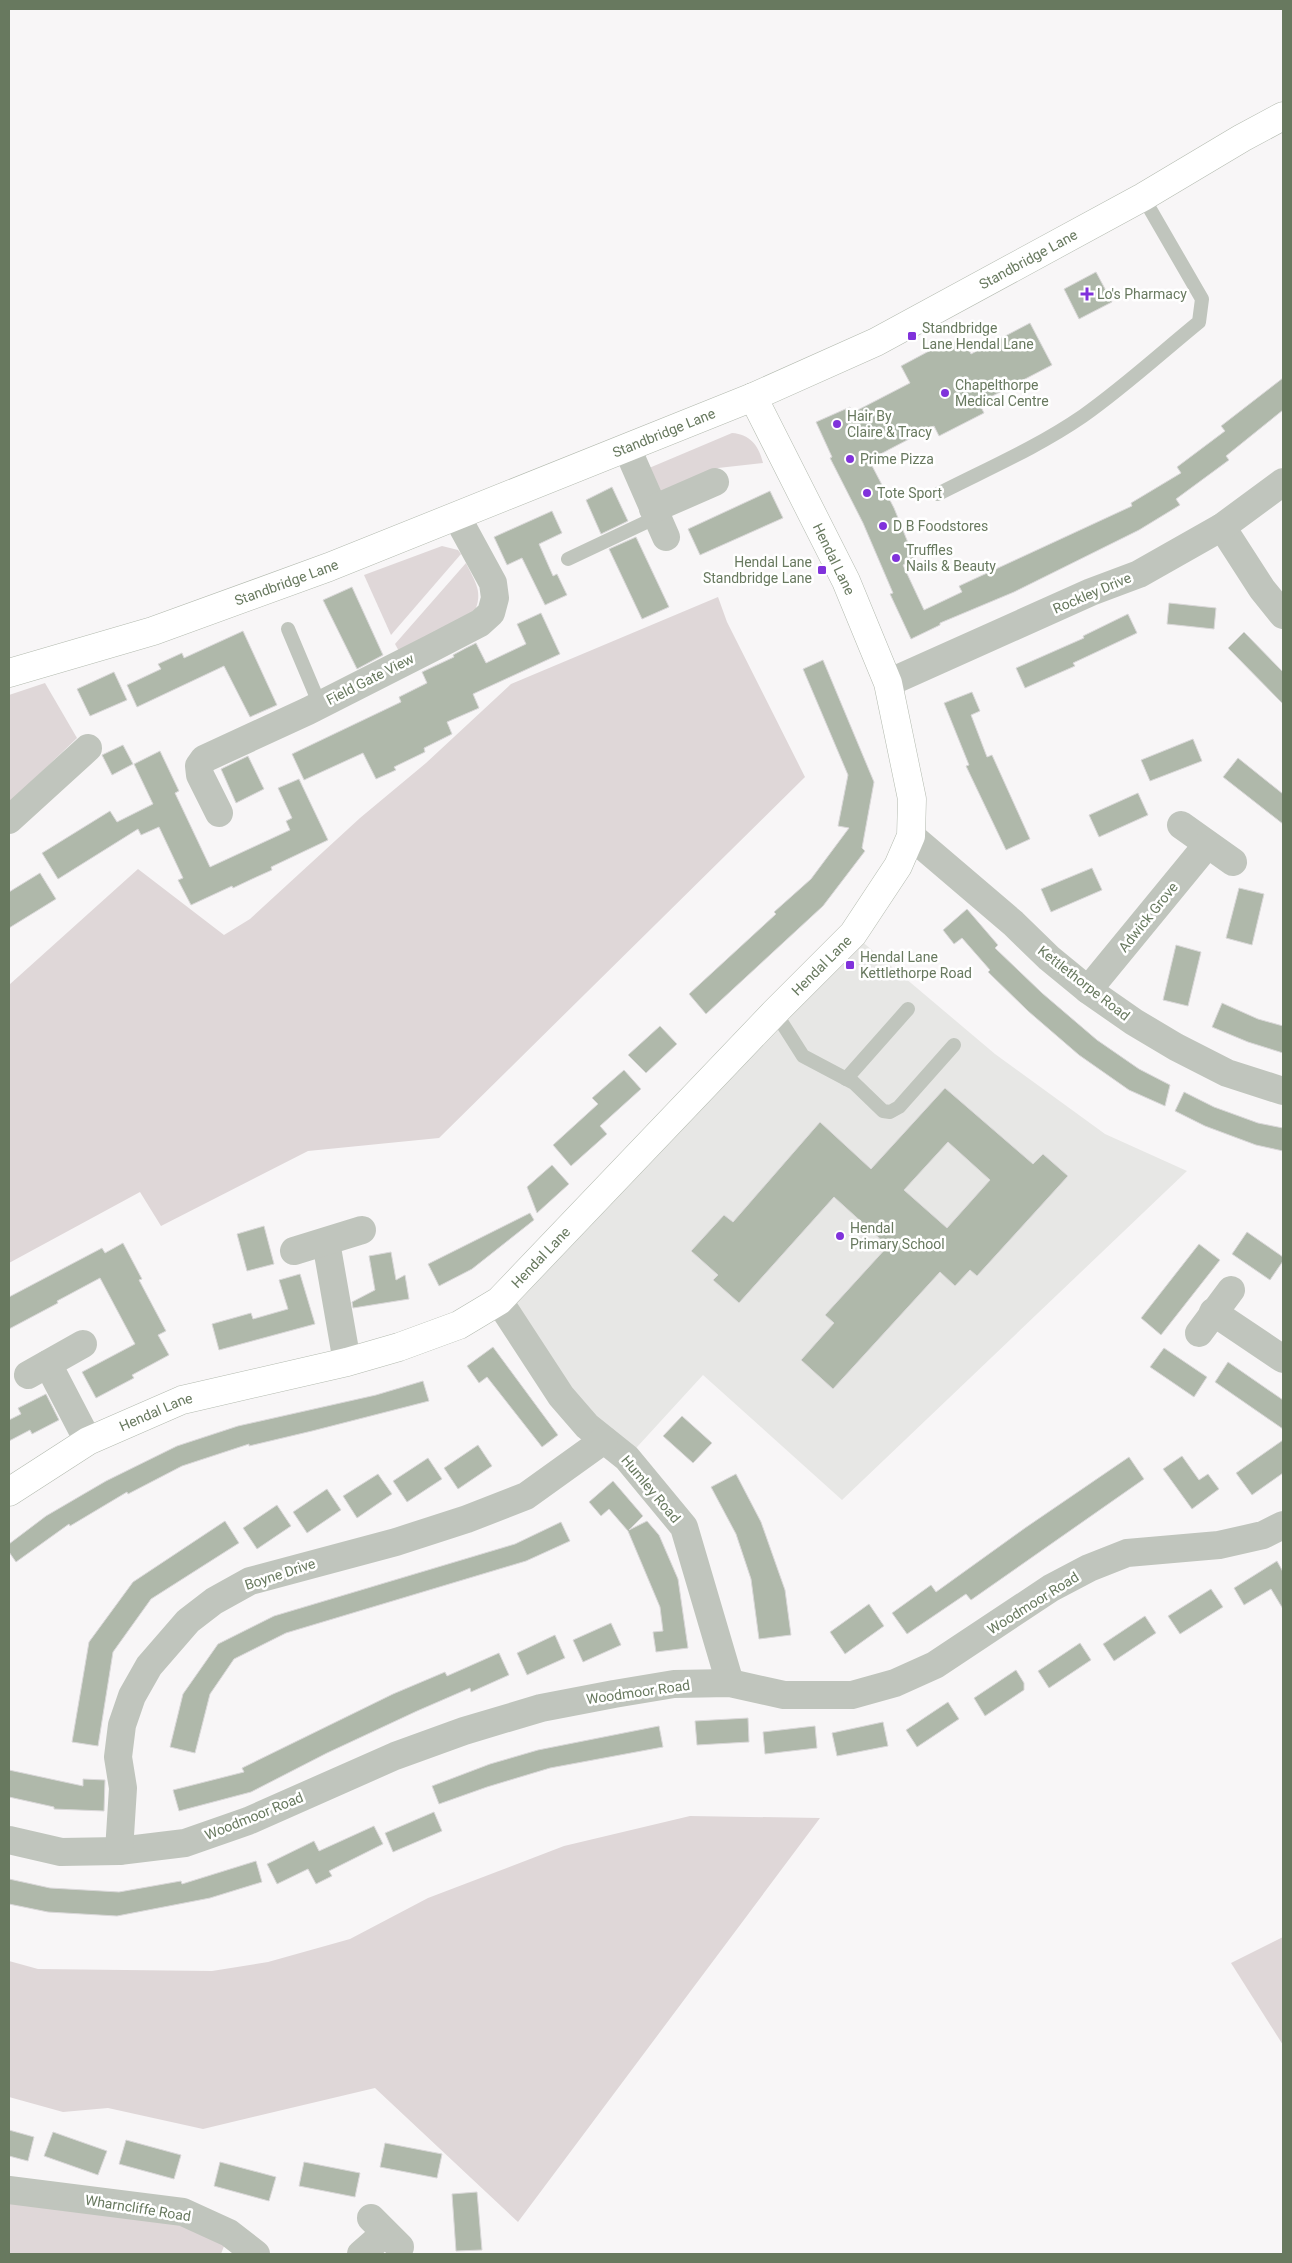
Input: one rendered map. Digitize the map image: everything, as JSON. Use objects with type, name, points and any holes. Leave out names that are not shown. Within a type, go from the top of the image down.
[{"type":"street","name":"Standbridge Lane","points":[[9,673],[153,630],[328,567],[753,397],[876,342],[1143,197],[1283,116]]},
{"type":"street","name":"Hendal Lane","points":[[9,1492],[88,1441],[182,1400],[347,1362],[459,1325],[499,1301],[775,1012],[853,934],[898,866],[911,836],[912,799],[888,683],[846,581],[753,397]]},
{"type":"street","points":[[627,448],[659,521],[715,482]]},
{"type":"street","name":"Rockley Drive","points":[[888,683],[1091,592],[1139,574],[1222,527],[1283,482]]},
{"type":"street","name":"Field Gate View","points":[[219,813],[200,775],[199,766],[204,759],[320,705],[480,623],[492,612],[495,598],[493,583],[457,517]]},
{"type":"street","points":[[1222,527],[1262,589],[1283,615]]},
{"type":"street","points":[[9,820],[88,748]]},
{"type":"street","points":[[1181,826],[1232,862]]},
{"type":"street","name":"Kettlethorpe Road","points":[[911,836],[1013,923],[1049,958],[1088,990],[1134,1022],[1176,1047],[1227,1073],[1283,1091]]},
{"type":"street","name":"Adwick Grove","points":[[1088,990],[1207,845]]},
{"type":"street","points":[[294,1251],[362,1230]]},
{"type":"street","points":[[326,1242],[347,1362]]},
{"type":"street","points":[[1231,1290],[1206,1322],[1283,1359]]},
{"type":"street","name":"Humley Road","points":[[499,1301],[561,1396],[587,1426],[627,1458],[684,1527],[730,1684]]},
{"type":"street","points":[[83,1344],[38,1369],[88,1441]]},
{"type":"street","name":"Boyne Drive","points":[[119,1851],[123,1788],[118,1757],[122,1725],[132,1696],[149,1666],[188,1620],[214,1601],[250,1581],[396,1542],[467,1519],[526,1496],[604,1440]]},
{"type":"street","name":"Woodmoor Road","points":[[9,1840],[61,1852],[119,1851],[185,1843],[248,1821],[395,1756],[464,1731],[541,1708],[674,1684],[730,1684],[784,1695],[852,1695],[895,1683],[934,1665],[1051,1588],[1089,1568],[1127,1553],[1219,1545],[1264,1535],[1283,1524]]},
{"type":"street","name":"Wharncliffe Road","points":[[9,2190],[183,2212],[229,2233],[256,2254]]},
{"type":"street","points":[[361,2254],[385,2233]]},
{"type":"lane","points":[[938,494],[1050,437],[1082,416],[1115,392],[1199,322],[1202,299],[1143,197]]},
{"type":"lane","points":[[568,559],[659,521]]},
{"type":"lane","points":[[288,629],[320,705]]},
{"type":"lane","points":[[846,1078],[908,1009]]},
{"type":"lane","points":[[775,1012],[803,1056],[854,1083],[883,1111],[890,1112],[899,1107],[954,1045]]},
{"type":"shaded area","points":[[732,433],[749,438],[759,451],[763,463],[718,468],[653,498],[642,471]]},
{"type":"shaded area","points":[[442,546],[458,550],[461,554],[391,635],[364,575]]},
{"type":"shaded area","points":[[466,563],[478,593],[477,606],[474,613],[400,653],[395,644]]},
{"type":"shaded area","points":[[718,597],[727,622],[805,777],[439,1138],[308,1151],[161,1226],[140,1192],[9,1263],[9,985],[138,869],[224,935],[250,919],[360,818],[426,763],[511,684]]},
{"type":"shaded area","points":[[45,683],[77,738],[9,803],[9,695]]},
{"type":"shaded area","name":"Hendal Primary School","points":[[853,934],[995,1054],[1105,1134],[1187,1171],[842,1500],[703,1375],[627,1458],[499,1301]]},
{"type":"shaded area","points":[[690,1816],[820,1818],[518,2222],[375,2088],[203,2129],[108,2108],[63,2112],[9,2097],[9,1961],[38,1969],[212,1971],[268,1962],[350,1939],[428,1898],[564,1846]]},
{"type":"shaded area","points":[[1283,1937],[1283,2045],[1231,1963]]},
{"type":"shaded area","points":[[9,2190],[229,2233],[221,2254],[9,2254]]},
{"type":"building","name":"Lo's Pharmacy","points":[[1096,272],[1112,302],[1079,319],[1064,289]]},
{"type":"building","points":[[1030,323],[1052,365],[979,403],[984,413],[939,436],[934,426],[869,460],[894,508],[915,560],[903,565],[924,610],[962,592],[959,586],[1132,506],[1131,503],[1181,473],[1177,467],[1225,431],[1221,426],[1283,378],[1283,410],[1226,456],[1229,460],[1176,499],[1180,505],[1139,530],[1014,592],[940,623],[940,625],[911,639],[890,594],[893,593],[863,523],[830,458],[832,457],[816,422],[850,407],[852,413],[910,383],[901,366],[946,342],[948,345],[963,338],[971,354]]},
{"type":"building","points":[[612,487],[628,521],[601,534],[586,500]]},
{"type":"building","points":[[770,491],[783,518],[700,555],[688,529]]},
{"type":"building","points":[[552,511],[562,533],[539,544],[553,576],[557,574],[567,595],[545,605],[522,558],[507,565],[494,537]]},
{"type":"building","points":[[636,537],[669,607],[642,619],[609,549]]},
{"type":"building","points":[[352,587],[383,655],[357,669],[323,600]]},
{"type":"building","points":[[1169,603],[1216,608],[1214,629],[1167,624]]},
{"type":"building","points":[[541,613],[560,654],[473,694],[479,708],[447,722],[452,734],[424,748],[425,752],[394,767],[396,770],[376,779],[363,753],[304,780],[292,754],[401,702],[399,697],[427,683],[422,672],[454,657],[453,655],[476,643],[486,663],[526,644],[517,624]]},
{"type":"building","points":[[1128,614],[1137,633],[1073,663],[1075,666],[1025,688],[1016,668],[1084,638],[1083,636]]},
{"type":"building","points":[[243,631],[277,705],[250,717],[224,666],[137,707],[127,685],[161,669],[158,664],[182,653],[184,658]]},
{"type":"building","points":[[1244,632],[1283,672],[1283,704],[1228,648]]},
{"type":"building","points":[[823,660],[874,782],[862,848],[865,851],[823,906],[706,1014],[689,994],[811,879],[849,828],[838,826],[848,775],[803,669]]},
{"type":"building","points":[[114,672],[127,700],[90,716],[77,689]]},
{"type":"building","points":[[972,692],[980,711],[971,715],[987,757],[992,755],[1030,839],[1006,850],[966,766],[969,765],[944,703]]},
{"type":"building","points":[[1193,739],[1202,761],[1150,781],[1141,760]]},
{"type":"building","points":[[123,745],[133,764],[112,775],[102,755]]},
{"type":"building","points":[[160,751],[179,791],[175,793],[210,867],[290,830],[286,821],[292,818],[278,788],[299,779],[328,840],[271,867],[272,870],[191,905],[178,880],[183,878],[159,827],[141,835],[138,829],[58,879],[42,853],[110,811],[117,822],[153,804],[134,764]]},
{"type":"building","points":[[248,756],[264,789],[236,803],[221,769]]},
{"type":"building","points":[[1238,758],[1283,794],[1283,824],[1223,777]]},
{"type":"building","points":[[1138,793],[1148,815],[1099,837],[1089,815]]},
{"type":"building","points":[[1092,868],[1102,890],[1051,912],[1041,889]]},
{"type":"building","points":[[40,873],[56,899],[9,928],[9,892]]},
{"type":"building","points":[[1239,888],[1264,894],[1252,945],[1226,938]]},
{"type":"building","points":[[967,909],[998,945],[995,948],[1042,993],[1097,1040],[1139,1069],[1170,1085],[1165,1106],[1129,1090],[1079,1055],[1028,1011],[988,972],[990,970],[962,938],[954,944],[943,930]]},
{"type":"building","points":[[1176,945],[1201,952],[1188,1006],[1163,1000]]},
{"type":"building","points":[[1222,1003],[1258,1019],[1283,1026],[1283,1053],[1248,1042],[1212,1027]]},
{"type":"building","points":[[660,1026],[677,1044],[646,1073],[628,1055]]},
{"type":"building","points":[[624,1070],[641,1089],[600,1126],[607,1134],[571,1166],[553,1145],[598,1104],[592,1098]]},
{"type":"building","points":[[945,1088],[1033,1164],[1043,1154],[1068,1176],[977,1276],[970,1270],[955,1286],[940,1272],[833,1389],[801,1360],[834,1323],[825,1315],[888,1246],[834,1197],[739,1303],[713,1280],[718,1275],[691,1251],[724,1215],[733,1222],[820,1122],[871,1169]],"holes":[[[948,1142],[990,1180],[947,1228],[904,1190]]]},
{"type":"building","points":[[1184,1092],[1214,1107],[1258,1123],[1283,1128],[1283,1151],[1256,1145],[1205,1126],[1175,1111]]},
{"type":"building","points":[[552,1165],[569,1184],[537,1213],[527,1187]]},
{"type":"building","points":[[530,1213],[534,1220],[472,1269],[439,1286],[428,1264]]},
{"type":"building","points":[[264,1226],[274,1264],[247,1271],[237,1234]]},
{"type":"building","points":[[1247,1232],[1283,1257],[1283,1261],[1270,1280],[1232,1254]]},
{"type":"building","points":[[123,1243],[142,1279],[139,1280],[166,1331],[158,1335],[169,1355],[132,1375],[134,1378],[96,1398],[82,1372],[135,1344],[100,1278],[9,1329],[9,1297],[102,1248],[105,1253]]},
{"type":"building","points":[[1199,1244],[1220,1260],[1161,1335],[1141,1318]]},
{"type":"building","points":[[391,1252],[396,1280],[405,1275],[409,1299],[353,1308],[352,1302],[375,1290],[369,1256]]},
{"type":"building","points":[[300,1274],[315,1324],[219,1350],[212,1324],[251,1313],[253,1319],[288,1309],[279,1280]]},
{"type":"building","points":[[493,1347],[558,1435],[542,1447],[487,1377],[479,1383],[467,1366]]},
{"type":"building","points":[[1164,1348],[1207,1377],[1194,1397],[1150,1367]]},
{"type":"building","points":[[1228,1362],[1283,1400],[1283,1429],[1215,1382]]},
{"type":"building","points":[[423,1381],[429,1401],[249,1446],[249,1444],[182,1466],[128,1494],[127,1492],[70,1526],[69,1524],[16,1562],[9,1552],[9,1544],[46,1516],[106,1481],[177,1446],[238,1426],[376,1395]]},
{"type":"building","points":[[46,1394],[59,1420],[32,1434],[30,1430],[9,1441],[9,1420],[21,1414],[18,1408]]},
{"type":"building","points":[[682,1416],[712,1443],[693,1463],[663,1436]]},
{"type":"building","points":[[1283,1440],[1283,1473],[1252,1495],[1236,1473]]},
{"type":"building","points":[[478,1445],[492,1466],[458,1489],[444,1468]]},
{"type":"building","points":[[1182,1456],[1199,1480],[1208,1474],[1219,1489],[1192,1509],[1163,1469]]},
{"type":"building","points":[[1129,1457],[1144,1479],[971,1600],[966,1594],[907,1634],[892,1613],[931,1585],[936,1592]]},
{"type":"building","points":[[428,1458],[442,1479],[407,1502],[393,1481]]},
{"type":"building","points":[[378,1474],[392,1494],[357,1518],[343,1496]]},
{"type":"building","points":[[736,1474],[761,1522],[785,1590],[791,1635],[759,1639],[751,1579],[736,1534],[711,1487]]},
{"type":"building","points":[[613,1481],[643,1516],[629,1530],[647,1521],[659,1535],[678,1579],[688,1648],[656,1652],[653,1632],[663,1631],[660,1607],[628,1531],[609,1509],[601,1516],[589,1502]]},
{"type":"building","points":[[327,1489],[341,1510],[307,1533],[293,1512]]},
{"type":"building","points":[[277,1505],[291,1526],[257,1549],[243,1528]]},
{"type":"building","points":[[225,1521],[239,1543],[151,1599],[113,1652],[98,1746],[72,1742],[89,1642],[133,1582]]},
{"type":"building","points":[[561,1522],[570,1541],[526,1561],[286,1633],[234,1659],[210,1694],[195,1753],[170,1747],[183,1694],[218,1644],[274,1616],[515,1544]]},
{"type":"building","points":[[1277,1561],[1283,1572],[1283,1609],[1271,1589],[1244,1605],[1234,1588]]},
{"type":"building","points":[[1211,1589],[1223,1607],[1180,1634],[1168,1616]]},
{"type":"building","points":[[869,1604],[884,1626],[845,1654],[830,1632]]},
{"type":"building","points":[[1145,1616],[1156,1633],[1114,1661],[1103,1644]]},
{"type":"building","points":[[611,1623],[621,1645],[583,1662],[573,1640]]},
{"type":"building","points":[[555,1635],[565,1658],[527,1675],[517,1653]]},
{"type":"building","points":[[1080,1643],[1091,1660],[1049,1688],[1038,1671]]},
{"type":"building","points":[[499,1653],[509,1675],[471,1692],[470,1688],[417,1711],[327,1753],[251,1792],[179,1811],[173,1790],[244,1772],[242,1768],[393,1694],[445,1672],[447,1676]]},
{"type":"building","points":[[1016,1670],[1024,1683],[1024,1690],[985,1716],[974,1698]]},
{"type":"building","points":[[948,1702],[959,1719],[917,1747],[906,1730]]},
{"type":"building","points":[[748,1718],[749,1742],[697,1745],[695,1721]]},
{"type":"building","points":[[883,1722],[888,1746],[837,1756],[832,1733]]},
{"type":"building","points":[[659,1726],[663,1747],[550,1768],[439,1804],[432,1786],[490,1764],[538,1750]]},
{"type":"building","points":[[815,1726],[817,1748],[765,1754],[763,1732]]},
{"type":"building","points":[[9,1770],[83,1786],[83,1779],[105,1780],[104,1811],[54,1809],[54,1807],[9,1797]]},
{"type":"building","points":[[434,1812],[442,1831],[393,1852],[385,1833]]},
{"type":"building","points":[[374,1826],[383,1844],[329,1871],[332,1876],[316,1884],[308,1869],[277,1884],[267,1864],[314,1841],[319,1851]]},
{"type":"building","points":[[256,1861],[262,1882],[210,1898],[117,1916],[48,1912],[9,1904],[9,1879],[50,1888],[119,1892],[181,1881],[182,1884]]},
{"type":"building","points":[[9,2130],[34,2137],[28,2161],[9,2156]]},
{"type":"building","points":[[53,2132],[107,2151],[98,2175],[44,2156]]},
{"type":"building","points":[[126,2140],[181,2155],[174,2179],[119,2164]]},
{"type":"building","points":[[385,2143],[442,2154],[437,2178],[380,2167]]},
{"type":"building","points":[[220,2162],[276,2177],[269,2201],[214,2186]]},
{"type":"building","points":[[304,2162],[360,2173],[355,2197],[299,2186]]},
{"type":"building","points":[[477,2192],[482,2250],[456,2251],[452,2194]]},
{"type":"place","name":"Lo's Pharmacy","points":[[1087,294]]},
{"type":"place","name":"Standbridge Lane Hendal Lane","points":[[912,336]]},
{"type":"place","name":"Chapelthorpe Medical Centre","points":[[945,393]]},
{"type":"place","name":"Hair By Claire & Tracy","points":[[837,424]]},
{"type":"place","name":"Prime Pizza","points":[[850,459]]},
{"type":"place","name":"Tote Sport","points":[[867,493]]},
{"type":"place","name":"D B Foodstores","points":[[883,526]]},
{"type":"place","name":"Truffles Nails & Beauty","points":[[896,558]]},
{"type":"place","name":"Hendal Lane Standbridge Lane","points":[[822,570]]},
{"type":"place","name":"Hendal Lane Kettlethorpe Road","points":[[850,965]]},
{"type":"place","name":"Hendal Primary School","points":[[840,1236]]}]
